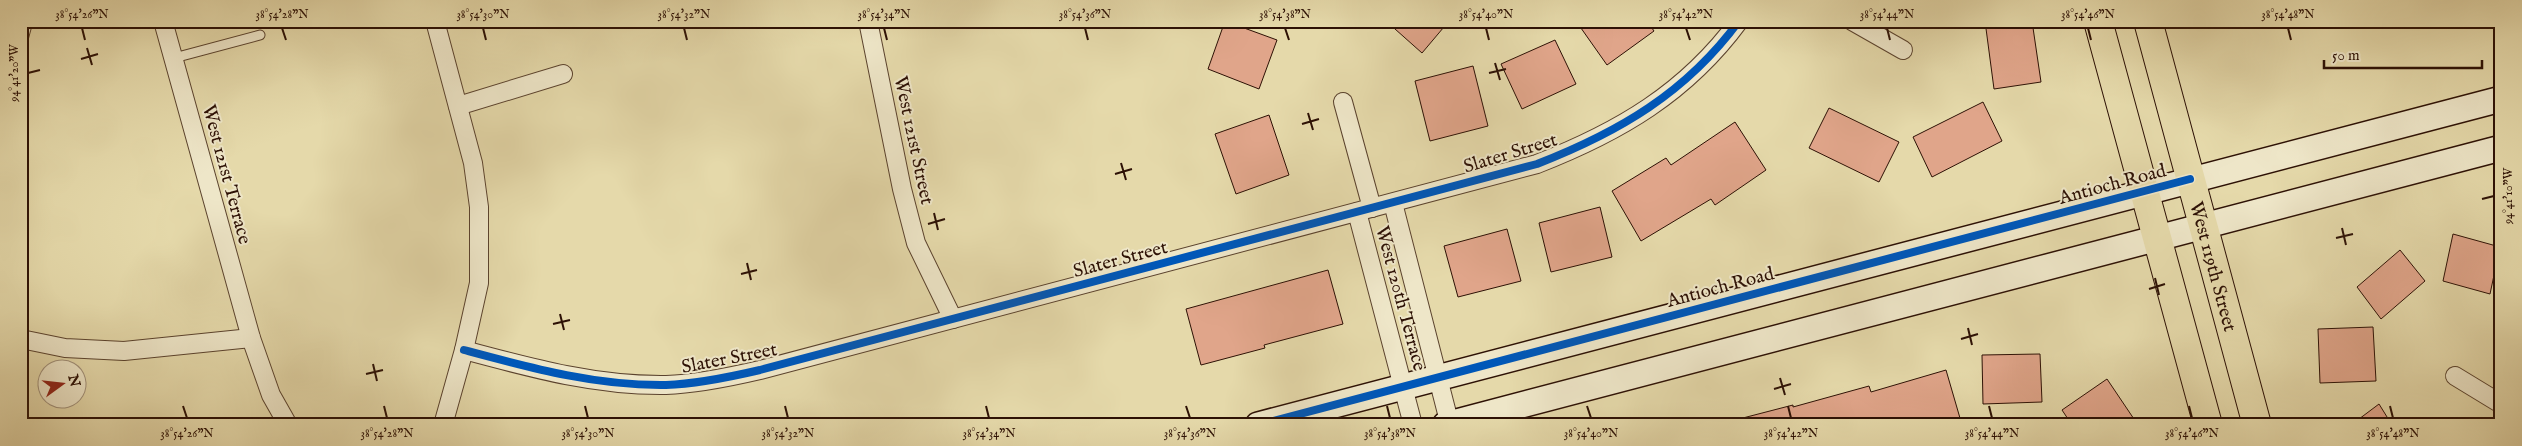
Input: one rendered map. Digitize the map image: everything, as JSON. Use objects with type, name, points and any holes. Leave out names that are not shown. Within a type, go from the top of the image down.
[{"type":"main road","points":[[2098,21],[2208,425]]},
{"type":"main road","name":"West 119th Street","points":[[2148,21],[2257,425]]},
{"type":"main road","name":"Antioch Road","points":[[1258,425],[2190,179],[2501,99]]},
{"type":"main road","points":[[1448,424],[2501,148]]},
{"type":"street","name":"West 121st Terrace","points":[[163,21],[251,338],[271,395],[288,425]]},
{"type":"street","points":[[435,21],[473,163],[479,207],[479,283],[464,350],[443,425]]},
{"type":"street","name":"West 121st Street","points":[[868,21],[902,189],[916,243],[953,319]]},
{"type":"street","name":"Slater Street","points":[[464,350],[553,374],[611,384],[668,385],[723,378],[760,370],[1537,164],[1610,133],[1672,91],[1715,50],[1739,21]]},
{"type":"street","points":[[1852,21],[1903,50]]},
{"type":"street","points":[[458,106],[563,74]]},
{"type":"street","name":"West 120th Terrace","points":[[1343,102],[1403,386],[1413,425]]},
{"type":"street","name":"West 120th Terrace","points":[[1393,203],[1438,377],[1448,424]]},
{"type":"street","points":[[21,339],[65,348],[124,351],[251,338]]},
{"type":"street","points":[[2455,376],[2501,404]]},
{"type":"lane","points":[[21,47],[28,21]]},
{"type":"lane","points":[[174,58],[260,35]]},
{"type":"building","points":[[1225,21],[1277,40],[1259,89],[1208,69]]},
{"type":"building","points":[[1386,21],[1449,21],[1422,53]]},
{"type":"building","points":[[1576,21],[1647,21],[1654,31],[1607,65]]},
{"type":"building","points":[[1985,21],[2032,21],[2041,82],[1994,89]]},
{"type":"building","points":[[1555,40],[1576,84],[1522,109],[1501,64]]},
{"type":"building","points":[[1473,66],[1488,126],[1430,141],[1415,81]]},
{"type":"building","points":[[1983,102],[2002,141],[1932,177],[1913,137]]},
{"type":"building","points":[[1829,108],[1899,142],[1879,182],[1809,148]]},
{"type":"building","points":[[1269,115],[1289,175],[1236,194],[1215,134]]},
{"type":"building","points":[[1735,122],[1766,170],[1715,205],[1711,199],[1641,241],[1612,191],[1666,158],[1671,165]]},
{"type":"building","points":[[1600,207],[1612,257],[1551,272],[1539,223]]},
{"type":"building","points":[[1507,229],[1521,281],[1458,297],[1444,246]]},
{"type":"building","points":[[2453,234],[2500,247],[2490,294],[2443,281]]},
{"type":"building","points":[[2400,250],[2425,281],[2381,319],[2357,287]]},
{"type":"building","points":[[1328,270],[1343,324],[1264,345],[1265,348],[1201,365],[1186,309]]},
{"type":"building","points":[[2373,327],[2376,381],[2320,383],[2318,329]]},
{"type":"building","points":[[2040,354],[2042,402],[1983,404],[1982,355]]},
{"type":"building","points":[[1946,370],[1962,425],[1740,425],[1739,419],[1793,405],[1793,407],[1869,386],[1871,392]]},
{"type":"building","points":[[2107,379],[2138,425],[2072,425],[2062,410]]},
{"type":"building","points":[[2379,404],[2392,425],[2351,425]]},
{"type":"cycle path","points":[[464,350],[564,375],[640,385],[690,383],[760,370],[1537,164],[1596,138],[1623,124],[1649,107],[1697,69],[1739,21]]},
{"type":"cycle path","points":[[1258,425],[2190,179]]}]
